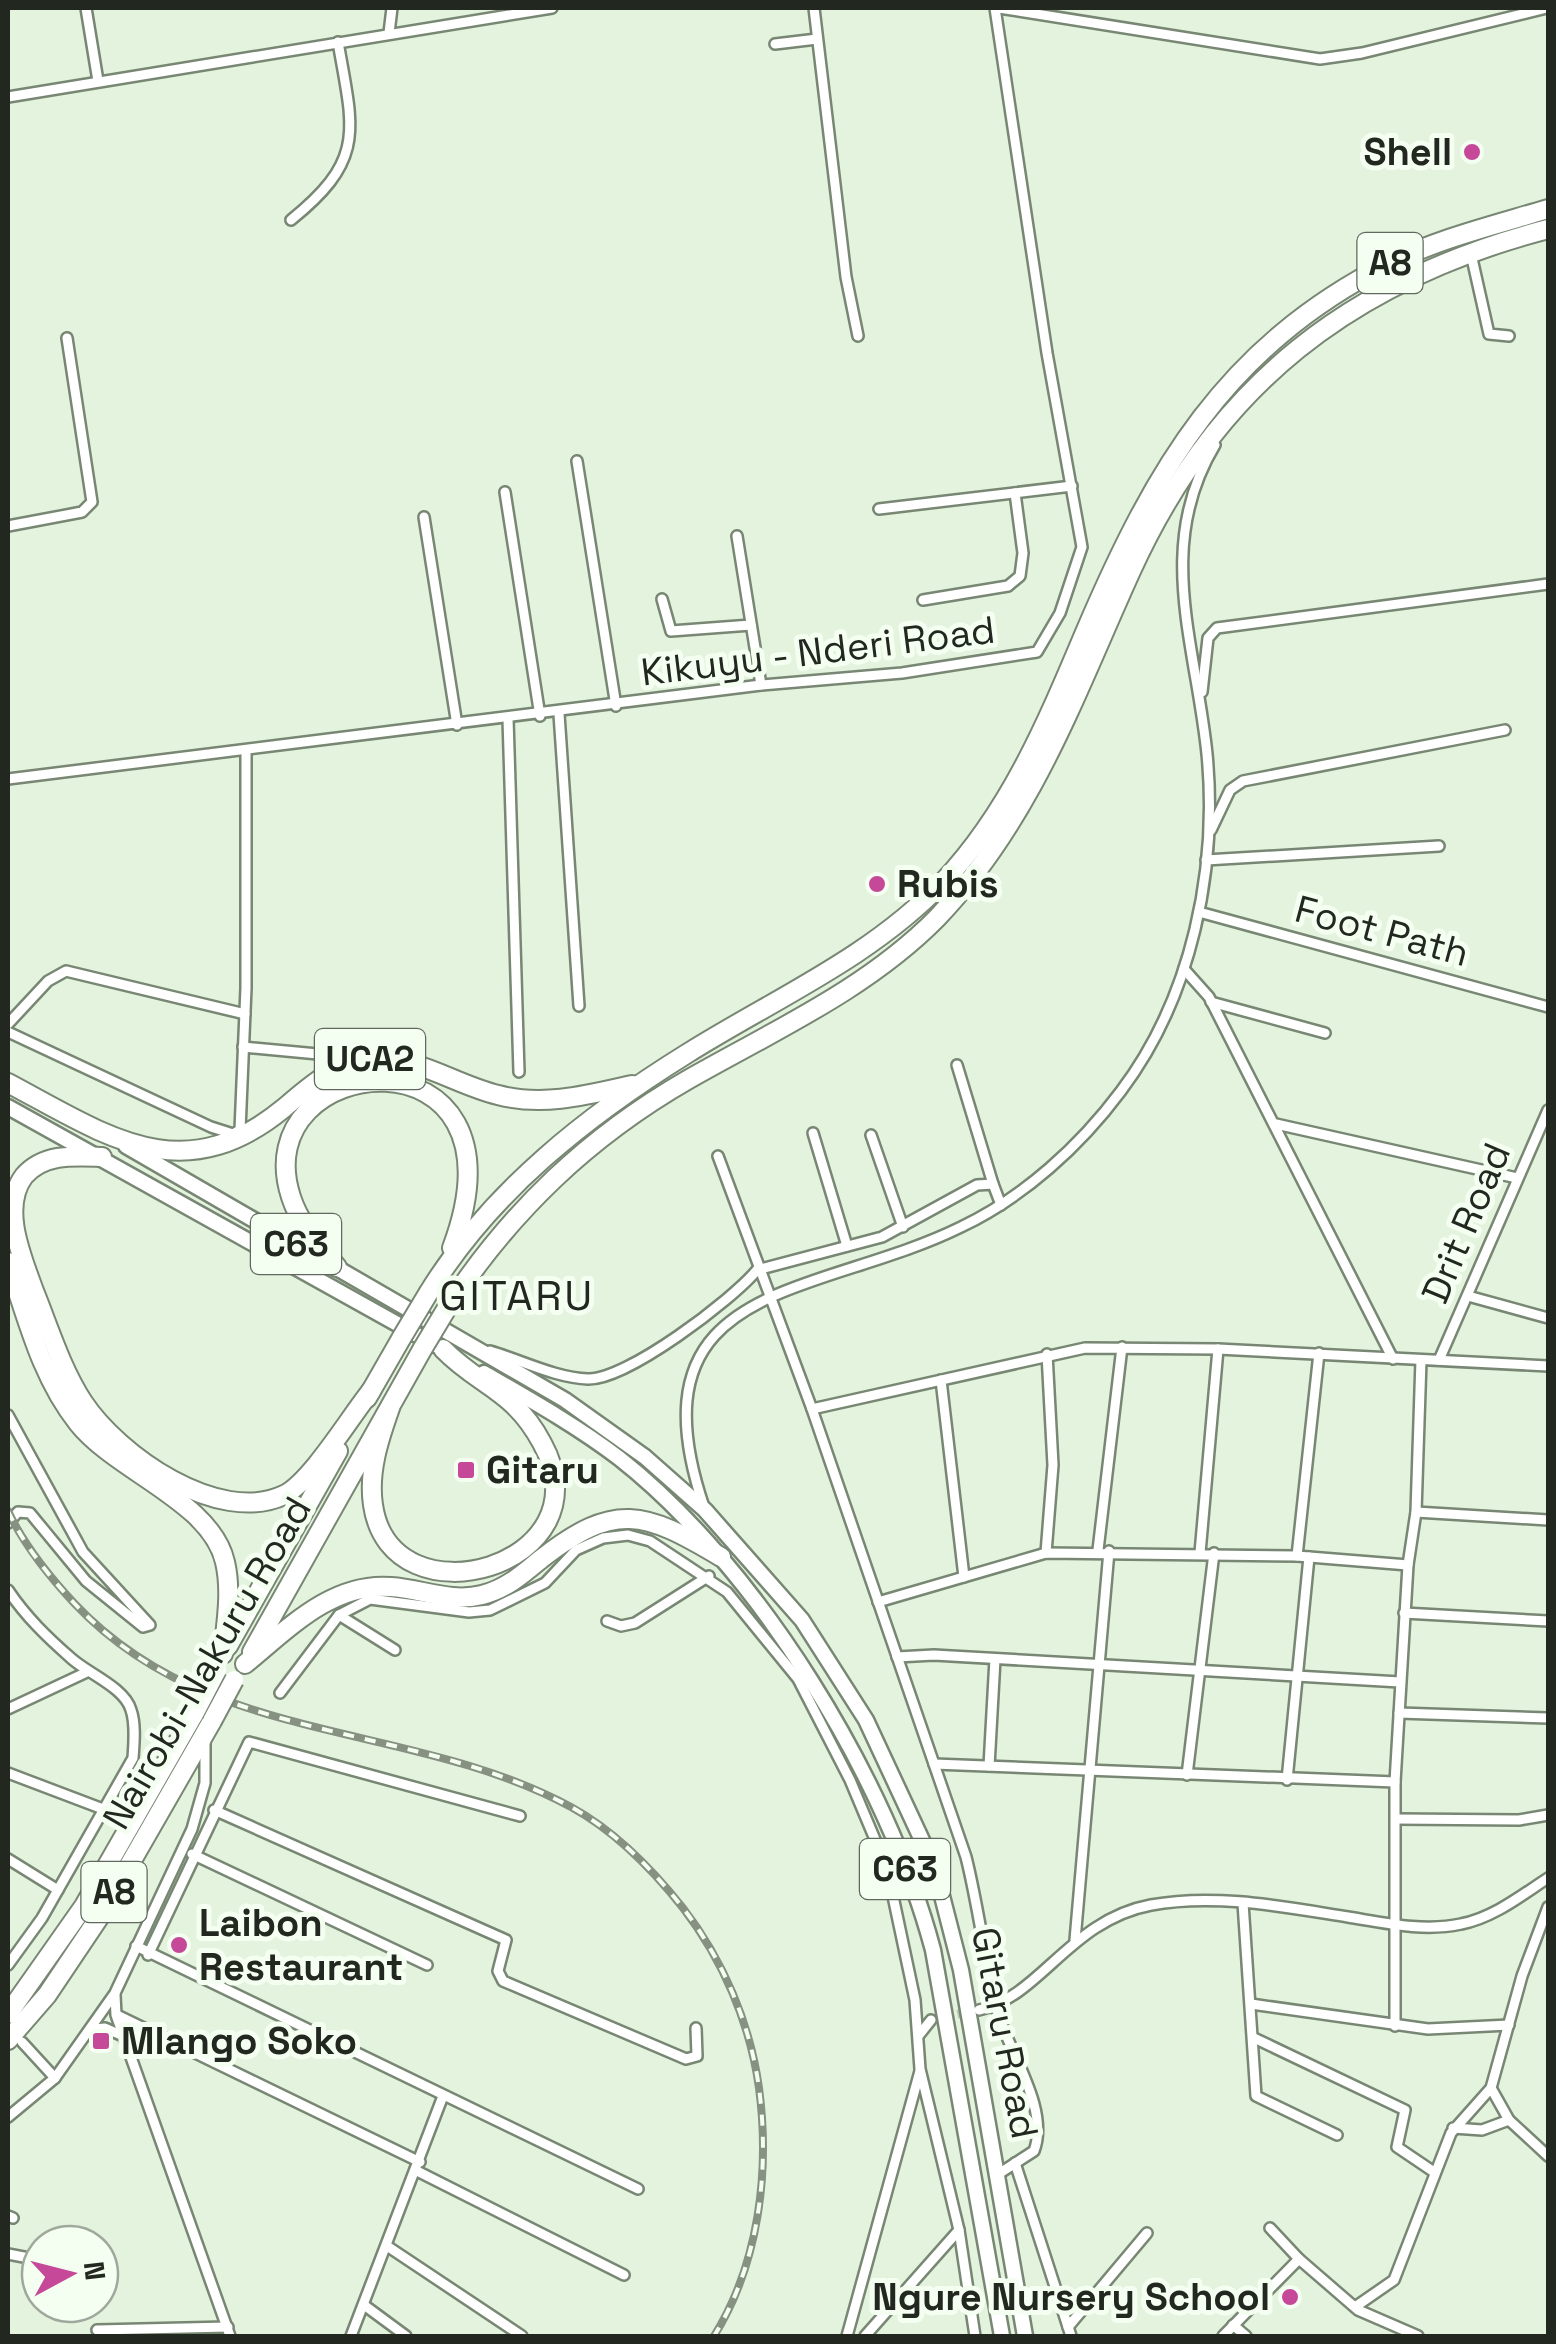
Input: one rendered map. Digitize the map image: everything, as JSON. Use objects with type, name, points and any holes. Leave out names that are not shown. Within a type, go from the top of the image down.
[{"type":"highway","name":"A8","points":[[447,1263],[538,1162],[643,1083],[834,971],[898,922],[962,860],[1029,759],[1131,530],[1172,454],[1207,407],[1253,358],[1328,298],[1390,263],[1548,209]]},
{"type":"highway","name":"A8","points":[[1266,374],[1339,315],[1470,252],[1548,229]]},
{"type":"highway","name":"Nairobi-Nakuru Road","points":[[8,2014],[245,1664],[423,1348],[504,1228],[565,1166],[685,1081],[883,966],[980,870],[1025,804],[1169,496],[1194,457],[1266,374]]},
{"type":"highway","name":"UCA2","points":[[8,1083],[116,1140],[176,1153],[226,1144],[265,1123],[318,1079],[369,1059],[409,1062],[500,1096],[536,1101],[643,1083]]},
{"type":"highway","points":[[338,1267],[297,1212],[287,1183],[288,1156],[310,1108],[344,1087],[376,1080],[403,1083],[428,1095],[448,1112],[465,1142],[468,1192],[447,1263]]},
{"type":"highway","points":[[102,1156],[55,1158],[34,1167],[17,1186],[12,1224],[68,1374],[90,1411],[126,1450],[201,1492],[233,1502],[268,1500],[299,1484],[371,1391]]},
{"type":"highway","points":[[8,1262],[46,1368],[70,1413],[105,1452],[190,1510],[218,1542],[228,1594],[220,1662]]},
{"type":"highway","name":"Nairobi-Nakuru Road","points":[[15,2041],[100,1916],[203,1723],[220,1662],[447,1263]]},
{"type":"highway","points":[[390,1408],[374,1462],[373,1508],[380,1526],[400,1552],[429,1568],[459,1574],[494,1568],[522,1552],[544,1528],[552,1502],[551,1470],[544,1446],[504,1392],[444,1349]]},
{"type":"highway","name":"C63","points":[[245,1664],[329,1598],[380,1587],[452,1598],[486,1594],[510,1584],[578,1531],[608,1520],[659,1524],[721,1557]]},
{"type":"main road","name":"C63","points":[[8,1107],[444,1349],[617,1457],[721,1557]]},
{"type":"main road","name":"C63","points":[[116,1140],[476,1347]]},
{"type":"main road","name":"Gitaru Road","points":[[476,1347],[565,1400],[646,1457],[704,1510],[763,1572],[821,1649],[866,1720],[916,1825],[953,1931],[1000,2173],[1025,2336]]},
{"type":"main road","name":"Gitaru Road","points":[[721,1557],[812,1686],[876,1798],[924,1914],[948,2023],[1002,2336]]},
{"type":"street","points":[[86,8],[98,81]]},
{"type":"street","points":[[389,33],[392,8]]},
{"type":"street","points":[[8,96],[552,8]]},
{"type":"street","points":[[814,8],[846,277],[858,336]]},
{"type":"street","points":[[997,8],[1320,59],[1362,53],[1548,8]]},
{"type":"street","name":"Kikuyu - Nderi Road","points":[[8,779],[559,714],[761,686],[902,673],[1036,652],[1060,612],[1080,562],[1072,486],[1046,353],[997,8]]},
{"type":"street","points":[[775,44],[818,39]]},
{"type":"street","points":[[291,220],[327,187],[346,159],[349,107],[338,42]]},
{"type":"street","points":[[1470,252],[1489,334],[1509,336]]},
{"type":"street","points":[[8,526],[82,512],[92,502],[67,338]]},
{"type":"street","points":[[704,1510],[686,1439],[684,1414],[692,1372],[724,1324],[770,1297],[818,1276],[926,1243],[1000,1205],[1048,1168],[1122,1090],[1162,1022],[1184,968],[1199,912],[1208,834],[1208,773],[1184,595],[1181,547],[1185,512],[1206,461],[1266,374]]},
{"type":"street","points":[[577,461],[616,706]]},
{"type":"street","points":[[879,509],[1072,486]]},
{"type":"street","points":[[505,492],[540,716]]},
{"type":"street","points":[[923,600],[1008,586],[1020,576],[1023,553],[1016,493]]},
{"type":"street","points":[[424,517],[457,725]]},
{"type":"street","points":[[737,536],[761,686]]},
{"type":"street","points":[[1200,704],[1208,638],[1217,628],[1548,584]]},
{"type":"street","points":[[662,599],[665,620],[675,632],[751,625]]},
{"type":"street","points":[[559,714],[580,1006]]},
{"type":"street","points":[[508,719],[520,1072]]},
{"type":"street","points":[[1208,834],[1230,790],[1243,781],[1505,730]]},
{"type":"street","points":[[8,1032],[233,1134],[240,1130],[245,1014],[246,750]]},
{"type":"street","points":[[1206,860],[1439,846]]},
{"type":"street","name":"Foot Path","points":[[1199,912],[1548,1008]]},
{"type":"street","points":[[1184,968],[1212,1002],[1392,1359]]},
{"type":"street","points":[[8,1024],[48,981],[66,971],[245,1014]]},
{"type":"street","points":[[1212,1002],[1326,1032]]},
{"type":"street","points":[[243,1047],[339,1056]]},
{"type":"street","points":[[957,1065],[1000,1205]]},
{"type":"street","name":"Drit Road","points":[[1439,1360],[1548,1110]]},
{"type":"street","points":[[1276,1124],[1517,1178]]},
{"type":"street","points":[[813,1133],[847,1246]]},
{"type":"street","points":[[871,1135],[903,1227]]},
{"type":"street","points":[[718,1156],[812,1410],[969,1870],[996,2006],[1021,2064],[1036,2124],[1034,2152],[1000,2173]]},
{"type":"street","points":[[476,1347],[560,1373],[589,1379],[608,1375],[654,1350],[744,1286],[757,1270],[903,1227],[977,1186],[993,1184]]},
{"type":"street","points":[[1468,1296],[1548,1318]]},
{"type":"street","points":[[812,1410],[1047,1354],[1122,1347],[1548,1366]]},
{"type":"street","points":[[1075,1940],[1122,1347]]},
{"type":"street","points":[[1200,1553],[1218,1349]]},
{"type":"street","points":[[1046,1553],[1053,1465],[1047,1354]]},
{"type":"street","points":[[1297,1556],[1320,1354]]},
{"type":"street","points":[[1395,2026],[1395,1782],[1404,1613],[1416,1512],[1421,1360]]},
{"type":"street","points":[[941,1380],[964,1577]]},
{"type":"street","points":[[8,1415],[83,1552],[149,1620],[148,1628],[86,1581],[30,1513],[18,1512],[8,1522]]},
{"type":"street","points":[[1416,1512],[1548,1520]]},
{"type":"street","points":[[280,1693],[338,1615],[370,1599],[469,1612],[490,1610],[545,1584],[576,1550],[603,1538],[628,1535],[650,1541],[709,1576],[768,1636],[798,1679],[850,1780],[896,1899],[920,2068],[958,2230],[976,2336]]},
{"type":"street","points":[[878,1602],[1046,1553],[1214,1553],[1408,1564]]},
{"type":"street","points":[[1187,1776],[1214,1553]]},
{"type":"street","points":[[1287,1780],[1309,1557]]},
{"type":"street","points":[[607,1621],[621,1626],[635,1623],[709,1576]]},
{"type":"street","points":[[8,1590],[38,1628],[87,1672],[117,1691],[131,1708],[132,1758],[58,1890],[8,1965]]},
{"type":"street","points":[[1404,1613],[1548,1621]]},
{"type":"street","points":[[338,1615],[395,1650]]},
{"type":"street","points":[[898,1656],[1400,1682]]},
{"type":"street","points":[[989,1766],[995,1659]]},
{"type":"street","points":[[8,1710],[87,1672]]},
{"type":"street","points":[[1399,1713],[1548,1718]]},
{"type":"street","points":[[8,2117],[55,2078],[115,1992],[192,1829],[205,1783],[203,1723]]},
{"type":"street","points":[[148,1955],[192,1854],[248,1742],[520,1816]]},
{"type":"street","points":[[934,1764],[1395,1782]]},
{"type":"street","points":[[8,1774],[103,1809]]},
{"type":"street","points":[[214,1810],[506,1940],[498,1971],[503,1981],[686,2059],[697,2056],[696,2028]]},
{"type":"street","points":[[1396,1818],[1519,1820],[1548,1815]]},
{"type":"street","points":[[192,1854],[427,1965]]},
{"type":"street","points":[[8,1859],[58,1890]]},
{"type":"street","points":[[979,2010],[996,2006],[1075,1940],[1109,1918],[1145,1906],[1243,1903],[1394,1924],[1462,1924],[1489,1914],[1548,1878]]},
{"type":"street","points":[[1243,1903],[1258,2098],[1337,2134]]},
{"type":"street","points":[[1354,2307],[1394,2280],[1453,2128],[1491,2088],[1548,1907]]},
{"type":"street","points":[[136,1946],[638,2189]]},
{"type":"street","points":[[97,2330],[229,2332],[123,2036],[116,2015],[115,1992]]},
{"type":"street","points":[[1252,2004],[1395,2026],[1471,2029],[1508,2025]]},
{"type":"street","points":[[116,2015],[419,2166],[624,2275]]},
{"type":"street","points":[[918,2038],[931,2020]]},
{"type":"street","points":[[91,2031],[105,2028],[123,2036]]},
{"type":"street","points":[[1254,2038],[1405,2110],[1397,2147],[1434,2172]]},
{"type":"street","points":[[15,2041],[55,2078]]},
{"type":"street","points":[[847,2336],[920,2068]]},
{"type":"street","points":[[1491,2088],[1509,2120],[1548,2156]]},
{"type":"street","points":[[351,2336],[444,2096]]},
{"type":"street","points":[[1453,2128],[1482,2130],[1509,2120]]},
{"type":"street","points":[[1015,2163],[1070,2332]]},
{"type":"street","points":[[1270,2228],[1354,2307],[1418,2336]]},
{"type":"street","points":[[865,2336],[958,2230]]},
{"type":"street","points":[[1070,2332],[1147,2233]]},
{"type":"street","points":[[386,2246],[522,2336]]},
{"type":"street","points":[[1222,2336],[1299,2259]]},
{"type":"street","points":[[364,2305],[406,2336]]},
{"type":"street","points":[[1234,2325],[1246,2336]]},
{"type":"tunnel","points":[[931,2020],[973,2011]]},
{"type":"railway","points":[[8,1511],[37,1559],[74,1603],[128,1650],[186,1684],[248,1708],[444,1758],[508,1779],[571,1807],[603,1828],[671,1894],[697,1928],[733,1993],[749,2040],[759,2088],[763,2152],[758,2216],[742,2279],[714,2336]]},
{"type":"place","name":"Shell","points":[[1472,152]]},
{"type":"place","name":"Rubis","points":[[877,884]]},
{"type":"place","name":"Gitaru","points":[[466,1470]]},
{"type":"place","name":"Laibon Restaurant","points":[[179,1945]]},
{"type":"place","name":"Mlango Soko","points":[[101,2041]]},
{"type":"place","name":"Ngure Nursery School","points":[[1290,2297]]},
{"type":"district","name":"GITARU","points":[[517,1295]]}]
